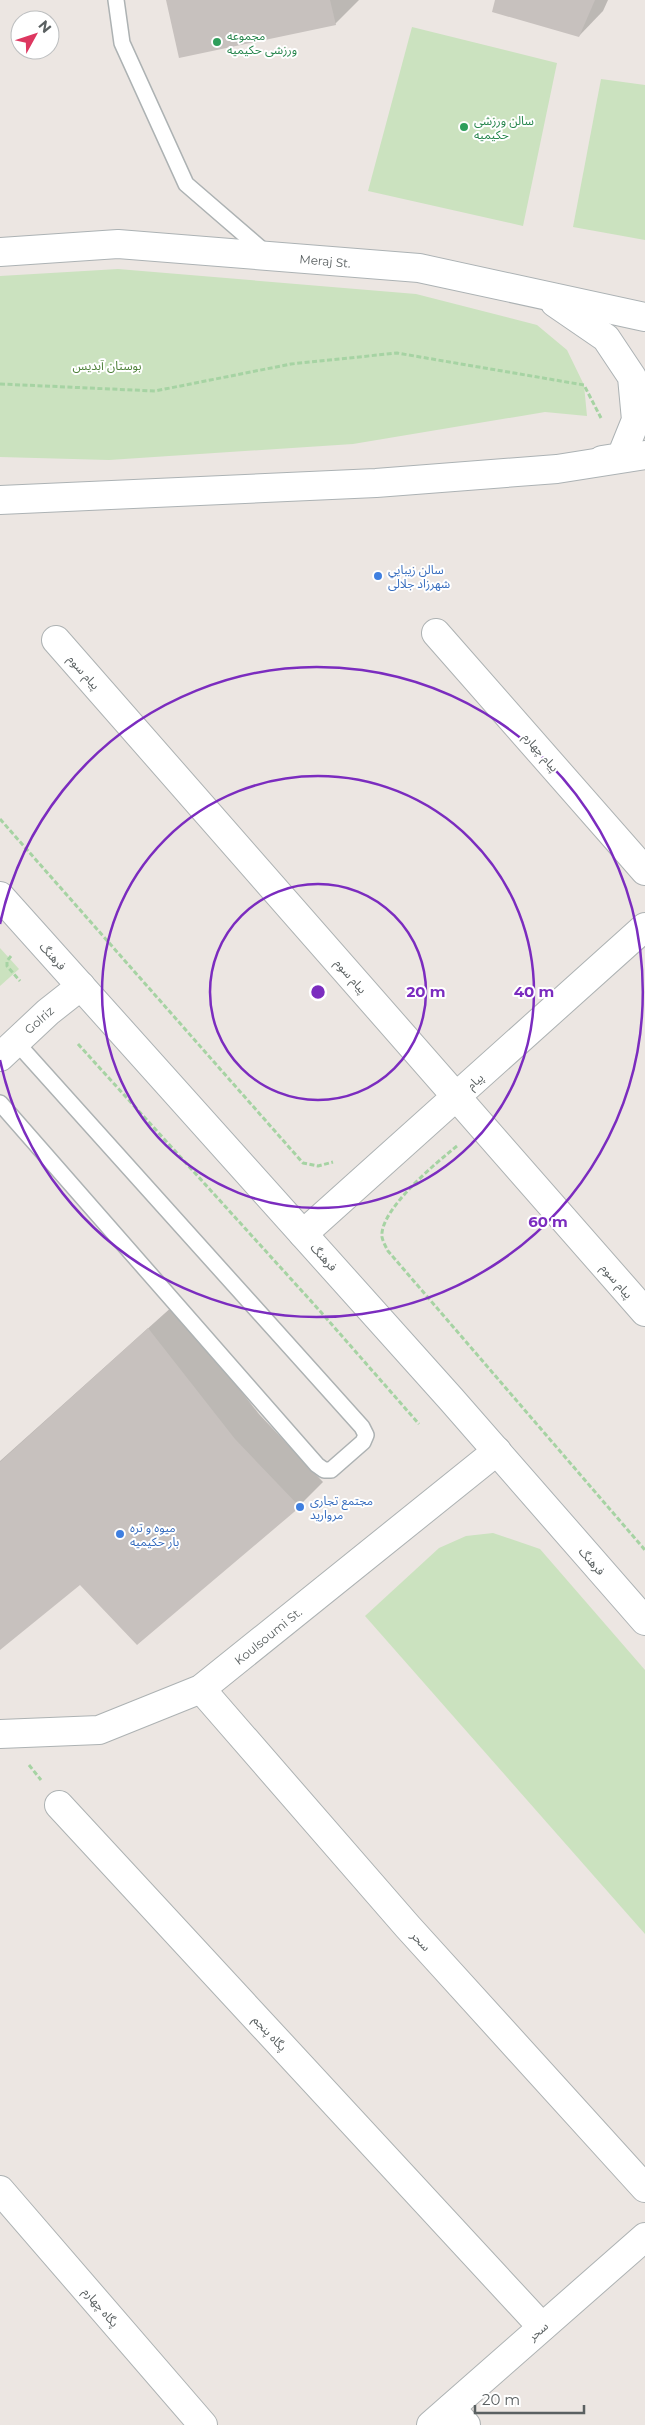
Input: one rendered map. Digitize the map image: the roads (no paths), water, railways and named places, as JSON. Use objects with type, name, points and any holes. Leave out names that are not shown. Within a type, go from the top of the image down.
[{"type":"street","name":"Meraj St.","points":[[0,252],[118,244],[419,268],[645,317]]},
{"type":"street","points":[[0,500],[376,483],[557,469],[633,456],[636,420],[632,378],[606,338],[544,295]]},
{"type":"street","name":"پیام چهارم","points":[[436,633],[645,871]]},
{"type":"street","name":"پیام سوم","points":[[56,640],[645,1312]]},
{"type":"street","name":"فرهنگ","points":[[0,896],[497,1451],[645,1621]]},
{"type":"street","name":"پیام","points":[[303,1234],[645,927]]},
{"type":"street","name":"Golriz","points":[[8,1049],[80,986]]},
{"type":"street","name":"Koulsoumi St.","points":[[3,1734],[100,1730],[202,1689],[497,1451]]},
{"type":"street","name":"سحر","points":[[202,1689],[408,1927],[645,2188]]},
{"type":"street","name":"پگاه پنجم","points":[[59,1805],[542,2327]]},
{"type":"street","name":"پگاه چهارم","points":[[0,2190],[203,2425]]},
{"type":"street","name":"سحر","points":[[449,2419],[542,2327],[645,2237]]},
{"type":"lane","points":[[116,0],[122,42],[186,184],[270,256]]},
{"type":"lane","points":[[0,1103],[317,1465],[324,1470],[331,1470],[363,1442],[366,1435],[362,1427],[8,1049]]},
{"type":"place","name":"مجموعه ورزشی حکیمیه","points":[[217,42]]},
{"type":"place","name":"سالن ورزشی حکیمیه","points":[[464,127]]},
{"type":"place","name":"سالن زيبايي شهرزاد جلالى","points":[[378,576]]},
{"type":"place","name":"مجتمع تجاری مروارید","points":[[300,1507]]},
{"type":"place","name":"میوه و تره بار حکیمیه","points":[[120,1534]]},
{"type":"park label","name":"بوستان آبدیس","points":[[107,365]]}]
